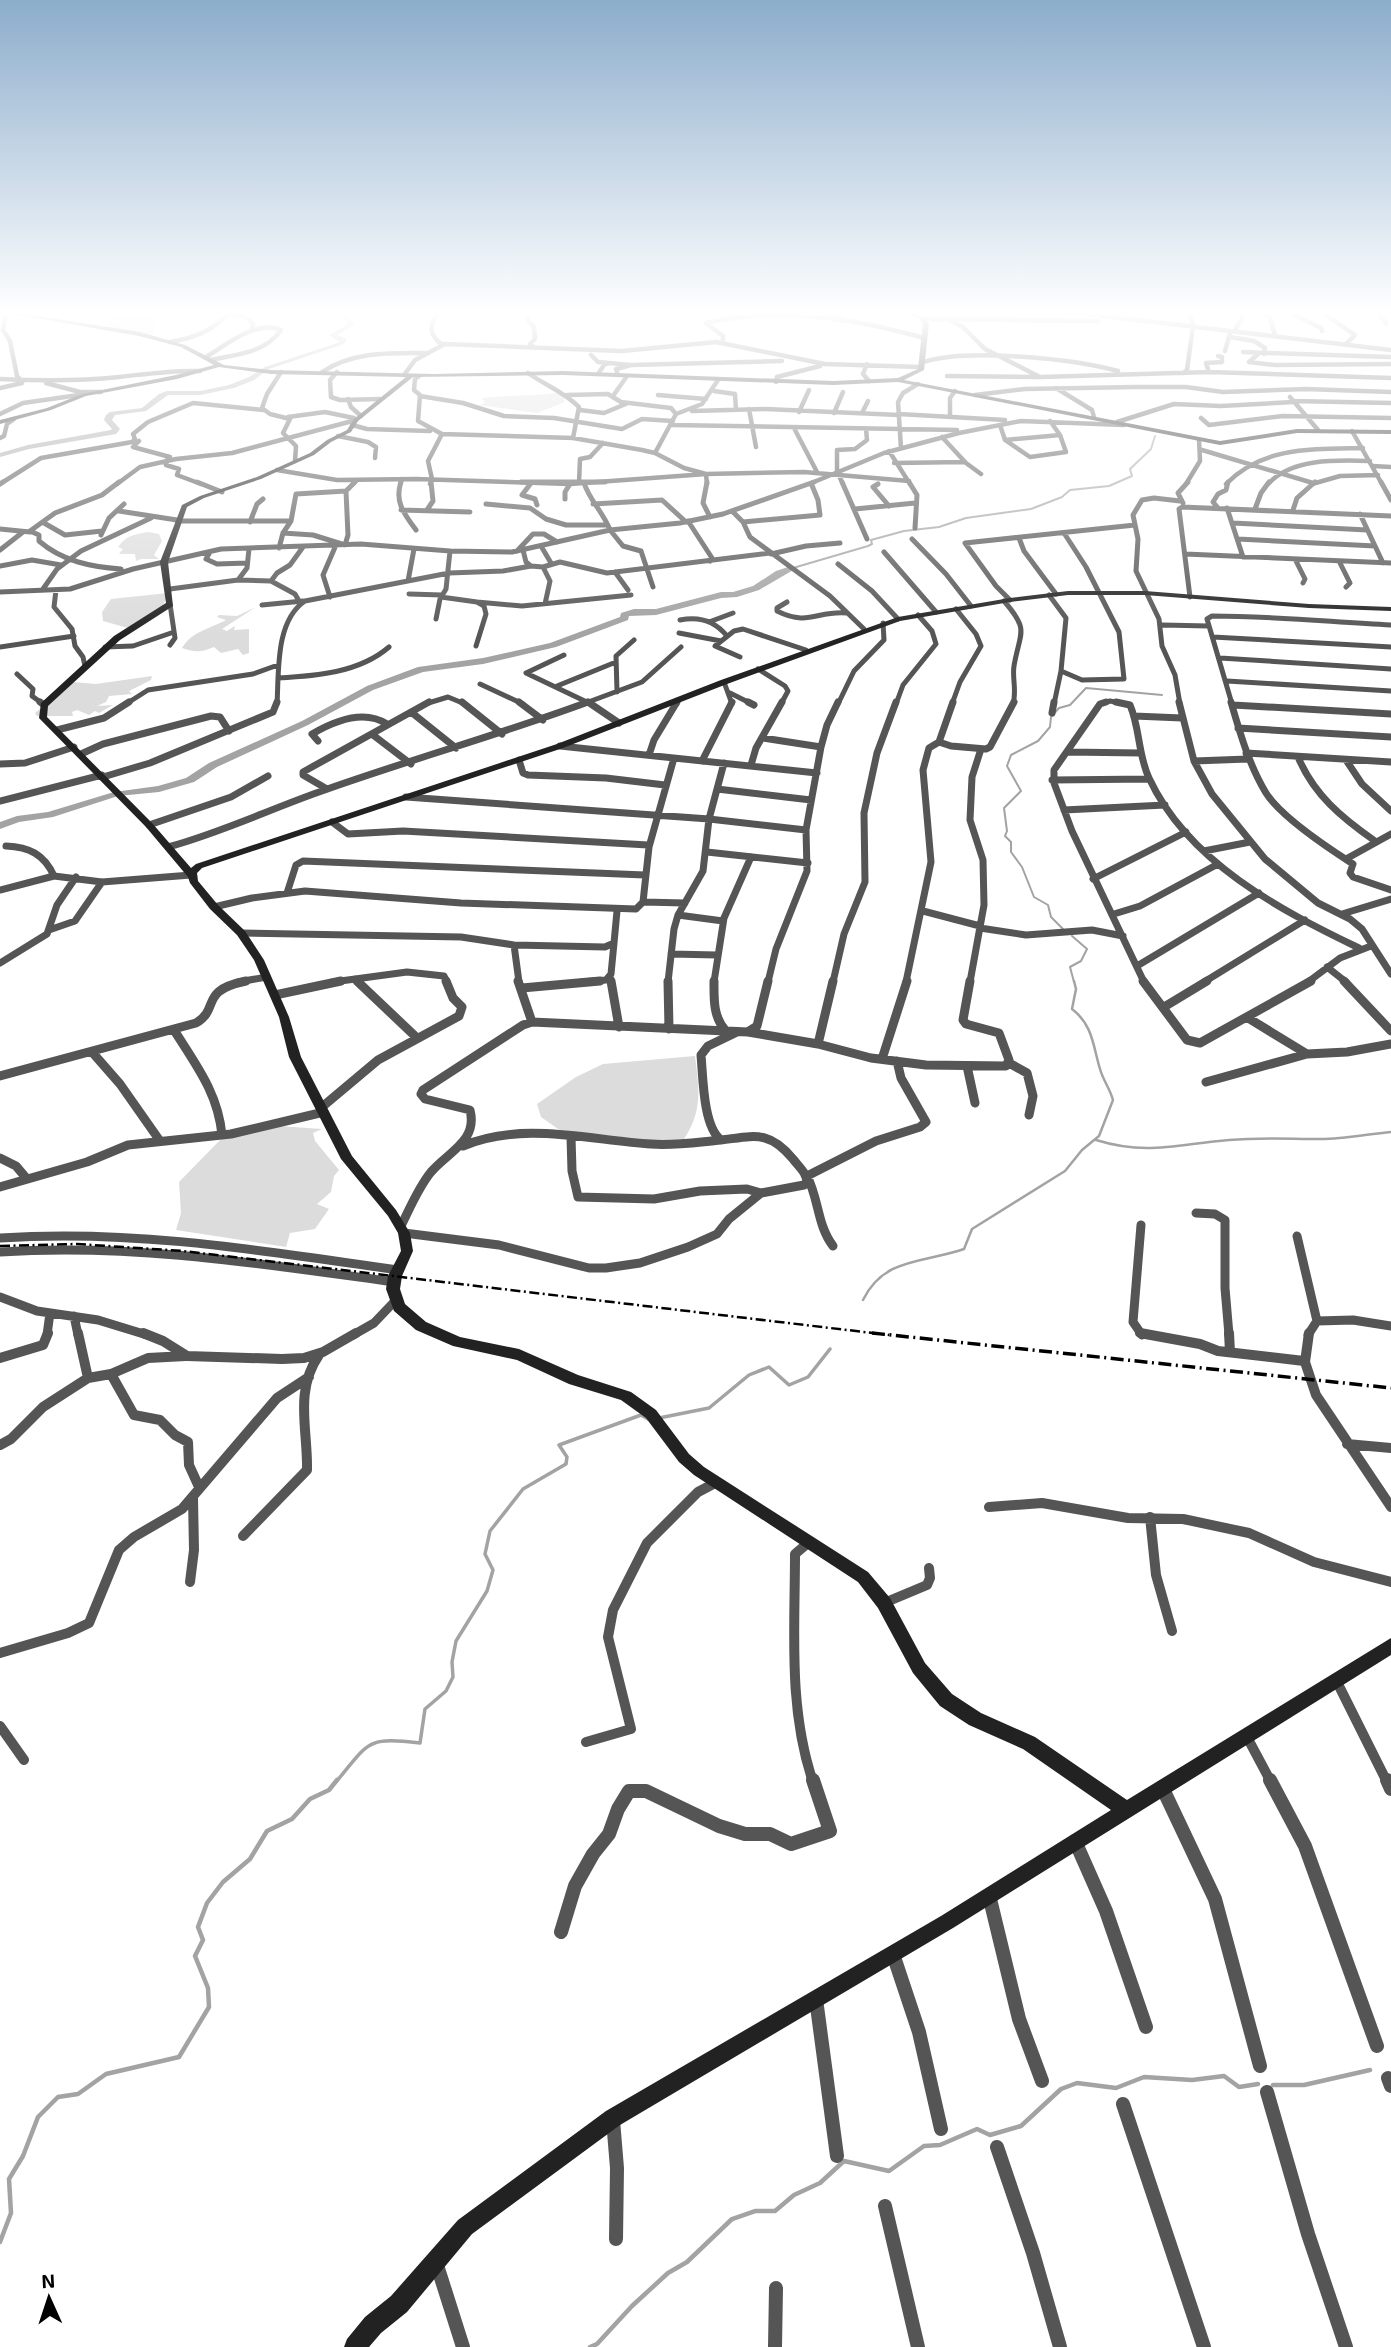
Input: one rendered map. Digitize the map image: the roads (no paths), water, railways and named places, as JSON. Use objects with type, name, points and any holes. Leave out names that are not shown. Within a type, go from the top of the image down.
[{"type":"street","points":[[0,438],[4,436],[6,424],[13,420]]},
{"type":"street","points":[[0,484],[18,476],[32,462],[58,452],[134,441],[134,434],[154,420]]},
{"type":"street","points":[[289,420],[283,433],[296,446],[295,461]]},
{"type":"street","points":[[357,420],[367,429],[573,438],[655,453],[684,468],[706,474]]},
{"type":"street","points":[[170,645],[175,638],[164,562],[177,521],[188,503],[222,492],[312,454],[338,436],[349,432],[357,420]]},
{"type":"street","points":[[0,550],[44,523],[55,513],[102,495],[137,468],[167,460],[232,453],[357,420]]},
{"type":"street","points":[[418,420],[433,431]]},
{"type":"street","points":[[557,420],[624,429],[641,420]]},
{"type":"street","points":[[646,420],[752,427],[976,430]]},
{"type":"street","points":[[655,453],[674,420]]},
{"type":"street","points":[[750,420],[756,447]]},
{"type":"street","points":[[900,420],[901,448]]},
{"type":"street","points":[[995,420],[1136,425]]},
{"type":"street","points":[[1103,420],[1223,443],[1272,433],[1318,430],[1391,432]]},
{"type":"street","points":[[1117,422],[1125,420]]},
{"type":"street","points":[[1204,420],[1209,425],[1245,420]]},
{"type":"street","points":[[1308,420],[1318,430]]},
{"type":"street","points":[[573,438],[579,421]]},
{"type":"street","points":[[486,505],[528,508],[546,520],[573,526],[609,528],[687,522],[732,511],[862,464],[889,451],[1021,421]]},
{"type":"street","points":[[1000,425],[1005,440],[1030,457],[1040,457],[1067,451],[1050,421]]},
{"type":"street","points":[[794,428],[817,472]]},
{"type":"street","points":[[866,429],[867,440],[855,449],[836,450],[836,473],[867,539]]},
{"type":"street","points":[[1352,431],[1391,500]]},
{"type":"street","points":[[432,480],[428,471],[429,457],[442,433]]},
{"type":"street","points":[[1005,440],[1060,435]]},
{"type":"street","points":[[338,436],[372,443],[376,447],[375,458]]},
{"type":"street","points":[[942,437],[981,474]]},
{"type":"street","points":[[134,438],[141,440],[132,447],[165,457],[183,458]]},
{"type":"street","points":[[1199,440],[1198,447],[1202,450],[1313,483],[1348,475],[1378,475]]},
{"type":"street","points":[[603,443],[590,457],[579,460],[582,483],[593,505],[602,511],[609,528],[623,546],[641,551],[653,587]]},
{"type":"street","points":[[1218,508],[1213,503],[1215,497],[1226,490],[1226,485],[1249,464],[1266,457],[1307,449],[1363,448]]},
{"type":"street","points":[[1180,501],[1178,493],[1191,482],[1202,450]]},
{"type":"street","points":[[889,451],[894,463],[918,497],[915,503],[915,528]]},
{"type":"street","points":[[167,460],[166,465],[179,469],[177,475],[222,492]]},
{"type":"street","points":[[894,463],[965,461]]},
{"type":"street","points":[[1255,509],[1259,493],[1279,474],[1315,463],[1371,463],[1391,467]]},
{"type":"street","points":[[277,470],[314,479],[570,484],[706,474],[817,472],[909,481]]},
{"type":"street","points":[[706,474],[707,485],[703,503],[710,516]]},
{"type":"street","points":[[279,548],[283,533],[291,521],[295,495],[307,490],[346,491],[358,479]]},
{"type":"street","points":[[402,479],[396,493],[401,510],[416,530]]},
{"type":"street","points":[[427,510],[433,501],[429,486],[432,480]]},
{"type":"street","points":[[531,483],[522,495],[535,499],[537,505]]},
{"type":"street","points":[[743,522],[820,515],[818,500],[811,483]]},
{"type":"street","points":[[1293,510],[1295,502],[1313,483]]},
{"type":"street","points":[[565,499],[565,492],[570,484]]},
{"type":"street","points":[[878,484],[873,487],[876,494],[889,506]]},
{"type":"street","points":[[345,544],[348,535],[346,491]]},
{"type":"street","points":[[1193,507],[1180,501],[1145,498],[1134,512],[1138,541],[1136,570],[1162,625],[1162,646],[1179,687],[1182,718],[1194,761],[1212,794],[1265,859],[1318,902],[1342,914],[1362,929],[1391,974]]},
{"type":"street","points":[[250,522],[257,504],[263,499]]},
{"type":"street","points":[[593,505],[662,500],[687,522],[712,558],[710,561]]},
{"type":"street","points":[[855,509],[915,503]]},
{"type":"street","points":[[100,539],[109,518],[124,504]]},
{"type":"street","points":[[1190,597],[1179,509],[1193,507],[1293,510],[1391,516]]},
{"type":"street","points":[[1227,508],[1243,557]]},
{"type":"street","points":[[401,510],[470,512]]},
{"type":"street","points":[[119,511],[177,521],[291,521]]},
{"type":"street","points":[[732,511],[743,522],[750,537],[830,596],[864,629]]},
{"type":"street","points":[[1360,514],[1383,563]]},
{"type":"street","points":[[43,589],[61,565],[82,548],[151,518]]},
{"type":"street","points":[[44,523],[65,536],[102,531]]},
{"type":"street","points":[[1233,523],[1367,530]]},
{"type":"street","points":[[939,742],[981,749],[990,747],[1010,714],[1014,698],[1014,667],[1023,634],[1021,622],[1007,600],[964,543],[1135,525]]},
{"type":"street","points":[[0,592],[83,587],[133,569],[210,551],[345,544],[450,551],[520,551],[609,528]]},
{"type":"street","points":[[0,529],[39,536],[39,541],[47,549],[75,562],[133,569]]},
{"type":"street","points":[[283,533],[313,535],[345,544]]},
{"type":"street","points":[[1061,671],[1075,679],[1124,679],[1119,632],[1064,533]]},
{"type":"street","points":[[520,551],[533,534],[544,534],[558,542]]},
{"type":"street","points":[[912,538],[971,606]]},
{"type":"street","points":[[1019,538],[1066,622],[1061,671],[1052,713]]},
{"type":"street","points":[[1238,539],[1374,546]]},
{"type":"street","points":[[262,606],[449,573],[503,571],[564,562],[594,572],[615,572],[840,544]]},
{"type":"street","points":[[330,594],[324,585],[323,575],[337,545]]},
{"type":"street","points":[[541,546],[551,563]]},
{"type":"street","points":[[271,581],[277,573],[290,565],[303,547]]},
{"type":"street","points":[[238,580],[247,568],[249,548]]},
{"type":"street","points":[[408,581],[414,549]]},
{"type":"street","points":[[210,551],[206,559],[213,564],[247,563]]},
{"type":"street","points":[[436,619],[446,589],[450,551]]},
{"type":"street","points":[[520,551],[526,554],[526,562],[531,566]]},
{"type":"street","points":[[884,552],[936,612]]},
{"type":"street","points":[[1185,554],[1391,563]]},
{"type":"street","points":[[1295,559],[1306,579],[1303,583]]},
{"type":"street","points":[[0,566],[32,560],[61,565]]},
{"type":"street","points":[[1339,561],[1350,583],[1346,587]]},
{"type":"street","points":[[838,564],[872,591],[898,619]]},
{"type":"street","points":[[543,566],[550,580],[545,604]]},
{"type":"street","points":[[410,594],[504,606],[545,604],[630,592],[615,572]]},
{"type":"street","points":[[170,589],[238,580],[271,581],[295,594],[299,601]]},
{"type":"street","points":[[56,590],[52,598],[53,607],[72,629],[75,646],[83,655],[85,666]]},
{"type":"street","points":[[0,890],[54,876],[102,882],[191,875],[199,866],[560,746],[758,668],[898,619],[1007,600],[1099,593],[1145,593],[1309,607],[1391,609]]},
{"type":"street","points":[[0,801],[141,766],[275,710],[278,665],[284,631],[299,606],[308,600]]},
{"type":"street","points":[[476,646],[486,614],[484,606],[477,602]]},
{"type":"street","points":[[787,602],[777,608],[777,611],[804,621],[832,612],[847,613]]},
{"type":"street","points":[[0,1445],[11,1439],[43,1407],[88,1378],[110,1374],[148,1358],[187,1356],[293,1359],[323,1352],[373,1323],[395,1301],[396,1276],[407,1251],[402,1230],[347,1159],[295,1057],[267,977],[241,933],[214,907],[149,825],[43,718],[44,705],[105,648],[170,604]]},
{"type":"street","points":[[1309,607],[1315,621]]},
{"type":"street","points":[[881,1059],[912,964],[931,862],[923,770],[929,748],[939,742],[960,682],[981,646],[976,634],[956,609]]},
{"type":"street","points":[[709,622],[733,613]]},
{"type":"street","points":[[818,1044],[844,934],[866,875],[864,814],[877,753],[904,685],[936,644],[932,631],[918,615]]},
{"type":"street","points":[[1391,625],[1277,616],[1207,618],[1247,756],[1267,795],[1325,847],[1354,866],[1350,873],[1353,877],[1391,890]]},
{"type":"street","points":[[680,620],[695,617],[709,622],[726,634]]},
{"type":"street","points":[[720,1140],[712,1132],[701,1055],[708,1046],[757,1026],[776,948],[808,863],[806,830],[821,747],[849,677],[884,640],[883,623]]},
{"type":"street","points":[[1162,625],[1209,626]]},
{"type":"street","points":[[740,657],[715,647],[726,634],[751,631],[806,650]]},
{"type":"street","points":[[105,648],[132,648],[174,632]]},
{"type":"street","points":[[679,633],[721,641]]},
{"type":"street","points":[[0,647],[74,636]]},
{"type":"street","points":[[1213,638],[1391,647]]},
{"type":"street","points":[[617,692],[617,654],[634,640]]},
{"type":"street","points":[[278,678],[325,676],[380,655],[389,647]]},
{"type":"street","points":[[168,847],[205,837],[327,789],[502,734],[617,692],[647,679],[681,647]]},
{"type":"street","points":[[564,655],[526,672],[588,702],[620,723]]},
{"type":"street","points":[[1220,659],[1391,669]]},
{"type":"street","points":[[557,686],[616,662]]},
{"type":"street","points":[[57,730],[104,718],[151,690],[253,674],[278,665]]},
{"type":"street","points":[[751,765],[756,748],[788,689],[758,668]]},
{"type":"street","points":[[17,674],[33,690],[32,696],[44,705]]},
{"type":"street","points":[[1227,681],[1391,691]]},
{"type":"street","points":[[702,761],[732,703],[724,682]]},
{"type":"street","points":[[481,684],[531,709],[543,719]]},
{"type":"street","points":[[730,693],[754,705]]},
{"type":"street","points":[[327,789],[303,775],[303,772],[313,764],[373,735],[387,724],[450,697],[475,712],[502,734]]},
{"type":"street","points":[[649,755],[650,746],[666,726],[678,700]]},
{"type":"street","points":[[1359,948],[1259,893],[1204,851],[1186,832],[1149,779],[1130,705],[1104,702],[1054,770],[1052,780],[1093,879],[1114,914],[1138,974],[1186,1040],[1194,1044],[1200,1043],[1299,989],[1335,959],[1359,948],[1371,946]]},
{"type":"street","points":[[1233,705],[1391,714]]},
{"type":"street","points":[[411,712],[456,748]]},
{"type":"street","points":[[0,764],[24,763],[211,716],[220,717],[229,731]]},
{"type":"street","points":[[1134,716],[1182,718]]},
{"type":"street","points":[[318,741],[312,734],[336,723],[376,717],[387,724]]},
{"type":"street","points":[[1238,728],[1391,737]]},
{"type":"street","points":[[373,735],[411,764]]},
{"type":"street","points":[[763,738],[821,747]]},
{"type":"street","points":[[560,746],[817,773]]},
{"type":"street","points":[[981,749],[971,782],[970,820],[983,860],[984,905],[963,1020],[965,1024],[999,1033],[1009,1063]]},
{"type":"street","points":[[1067,752],[1141,753]]},
{"type":"street","points":[[1194,761],[1247,756],[1391,762]]},
{"type":"street","points":[[1298,757],[1308,778],[1325,801],[1375,841]]},
{"type":"street","points":[[214,907],[287,892],[384,895],[617,911],[636,909],[643,902],[648,845],[674,758]]},
{"type":"street","points":[[519,760],[523,773],[528,775],[606,778],[665,785]]},
{"type":"street","points":[[1346,760],[1362,785],[1391,811]]},
{"type":"street","points":[[669,1029],[671,954],[678,915],[703,871],[708,852],[709,818],[724,763]]},
{"type":"street","points":[[149,825],[232,797],[268,776]]},
{"type":"street","points":[[1052,780],[1149,779]]},
{"type":"street","points":[[717,789],[811,800]]},
{"type":"street","points":[[406,797],[709,818],[806,830]]},
{"type":"street","points":[[1064,810],[1166,805]]},
{"type":"street","points":[[332,822],[348,834],[403,831],[648,845]]},
{"type":"street","points":[[1093,879],[1186,832]]},
{"type":"street","points":[[1346,859],[1391,834]]},
{"type":"street","points":[[1204,851],[1250,842]]},
{"type":"street","points":[[6,846],[37,852],[44,858],[54,876]]},
{"type":"street","points":[[708,852],[808,863]]},
{"type":"street","points":[[726,1030],[718,1024],[715,1016],[717,955],[723,921],[751,857]]},
{"type":"street","points":[[287,892],[296,865],[303,861],[645,874]]},
{"type":"street","points":[[1114,914],[1140,906],[1218,864]]},
{"type":"street","points":[[50,930],[50,919],[75,877]]},
{"type":"street","points":[[0,963],[50,930],[75,922],[102,882]]},
{"type":"street","points":[[1137,966],[1259,893]]},
{"type":"street","points":[[643,902],[685,903]]},
{"type":"street","points":[[1342,914],[1389,902]]},
{"type":"street","points":[[617,911],[610,977],[619,1027]]},
{"type":"street","points":[[923,911],[980,927],[1036,935],[1092,930],[1124,936]]},
{"type":"street","points":[[678,915],[723,921]]},
{"type":"street","points":[[1164,1007],[1305,920]]},
{"type":"street","points":[[241,933],[447,937],[514,945],[605,947],[614,943]]},
{"type":"street","points":[[514,945],[514,957],[526,1011],[532,1022]]},
{"type":"street","points":[[671,954],[717,955]]},
{"type":"street","points":[[1327,967],[1341,977],[1391,1031]]},
{"type":"street","points":[[0,1187],[88,1162],[128,1145],[222,1135],[323,1110],[369,1066],[416,1037],[462,1014],[444,976],[397,972],[275,995]]},
{"type":"street","points":[[0,1076],[174,1030],[204,1018],[213,994],[218,990],[267,977]]},
{"type":"street","points":[[522,988],[598,982],[610,977]]},
{"type":"street","points":[[355,979],[416,1037]]},
{"type":"street","points":[[1248,1018],[1307,1054]]},
{"type":"street","points":[[461,1147],[470,1129],[470,1110],[425,1099],[421,1094],[423,1090],[523,1025],[532,1022],[743,1031],[897,1061],[1001,1067],[1009,1063]]},
{"type":"street","points":[[174,1030],[202,1069],[214,1092],[221,1117],[222,1135]]},
{"type":"street","points":[[1206,1082],[1307,1054],[1348,1052],[1391,1044]]},
{"type":"street","points":[[92,1052],[120,1084],[160,1141]]},
{"type":"street","points":[[807,1176],[876,1141],[924,1125],[926,1118],[901,1078],[897,1061]]},
{"type":"street","points":[[1009,1063],[1027,1073],[1033,1096],[1028,1115]]},
{"type":"street","points":[[967,1066],[975,1103]]},
{"type":"street","points":[[402,1230],[416,1195],[433,1170],[461,1147],[482,1137],[571,1137],[652,1144],[761,1135],[775,1138],[807,1176],[817,1199],[821,1230],[833,1246]]},
{"type":"street","points":[[571,1137],[574,1184],[579,1197],[585,1199],[654,1199],[681,1193],[747,1189],[761,1193],[803,1185],[807,1183],[807,1176]]},
{"type":"street","points":[[0,1158],[16,1166],[27,1179]]},
{"type":"street","points":[[402,1230],[499,1245],[564,1263],[606,1268],[640,1263],[711,1237],[761,1193]]},
{"type":"street","points":[[1196,1213],[1215,1214],[1225,1220],[1225,1288],[1230,1352]]},
{"type":"street","points":[[1141,1226],[1134,1327],[1142,1335],[1230,1352],[1304,1361]]},
{"type":"street","points":[[0,1238],[47,1233],[128,1235],[396,1276]]},
{"type":"street","points":[[1297,1236],[1317,1321],[1307,1337],[1304,1361],[1322,1407],[1338,1424],[1347,1444],[1391,1507]]},
{"type":"street","points":[[0,1252],[60,1249],[135,1251],[396,1276]]},
{"type":"street","points":[[0,1297],[37,1311],[74,1316],[154,1337],[187,1356]]},
{"type":"street","points":[[395,1301],[414,1321],[441,1335],[471,1346],[519,1355],[584,1384],[626,1396],[652,1414],[684,1458],[808,1543],[863,1577],[884,1603],[915,1662],[946,1700],[983,1723],[1029,1743],[1125,1809]]},
{"type":"street","points":[[0,1359],[43,1345],[47,1338],[50,1313]]},
{"type":"street","points":[[74,1316],[88,1378]]},
{"type":"street","points":[[1317,1321],[1353,1320],[1391,1326]]},
{"type":"street","points":[[243,1535],[307,1470],[303,1427],[309,1377],[314,1362],[323,1352]]},
{"type":"street","points":[[110,1374],[134,1415],[160,1420],[175,1435],[188,1442],[189,1465],[196,1492],[190,1582]]},
{"type":"street","points":[[0,1653],[68,1633],[89,1623],[119,1550],[134,1537],[177,1513],[277,1398],[309,1377]]},
{"type":"street","points":[[1347,1444],[1391,1448]]},
{"type":"street","points":[[586,1742],[631,1729],[608,1637],[611,1616],[626,1583],[648,1543],[658,1531],[698,1492],[717,1482]]},
{"type":"street","points":[[989,1507],[1042,1503],[1128,1518],[1183,1519],[1249,1533],[1314,1562],[1391,1582]]},
{"type":"street","points":[[1150,1517],[1153,1569],[1172,1631]]},
{"type":"street","points":[[561,1931],[575,1886],[593,1854],[609,1834],[618,1809],[629,1791],[646,1791],[719,1826],[745,1834],[770,1834],[791,1844],[830,1831],[803,1752],[795,1704],[795,1554],[808,1543]]},
{"type":"street","points":[[884,1603],[927,1585],[930,1578],[929,1568]]},
{"type":"street","points":[[355,2347],[373,2325],[399,2304],[465,2227],[613,2118],[893,1954],[1391,1646]]},
{"type":"street","points":[[1336,1680],[1391,1789]]},
{"type":"street","points":[[0,1726],[24,1760]]},
{"type":"street","points":[[1247,1737],[1305,1846],[1377,2046]]},
{"type":"street","points":[[1162,1787],[1214,1899],[1228,1941],[1260,2066]]},
{"type":"street","points":[[1075,1841],[1105,1911],[1146,2027]]},
{"type":"street","points":[[989,1895],[1019,2019],[1042,2081]]},
{"type":"street","points":[[893,1954],[919,2032],[941,2129]]},
{"type":"street","points":[[816,1999],[837,2157]]},
{"type":"street","points":[[1267,2092],[1308,2234],[1346,2347]]},
{"type":"street","points":[[1123,2104],[1204,2347]]},
{"type":"street","points":[[613,2118],[618,2168],[617,2239]]},
{"type":"street","points":[[997,2147],[1033,2253],[1060,2347]]},
{"type":"street","points":[[885,2206],[918,2347]]},
{"type":"street","points":[[435,2260],[463,2347]]},
{"type":"street","points":[[775,2347],[776,2288]]},
{"type":"waterway","points":[[0,455],[28,447],[113,432],[116,429],[108,420]]},
{"type":"waterway","points":[[793,568],[868,546],[872,544],[871,540],[904,531],[939,527],[966,518],[1031,509],[1062,497],[1070,490],[1109,486],[1132,476],[1130,469],[1151,449],[1155,436]]},
{"type":"waterway","points":[[122,794],[159,789],[190,780],[213,765],[305,723],[370,688],[421,669],[483,661],[553,645],[625,618],[624,615],[634,612],[656,612],[756,588],[779,573],[791,569]]},
{"type":"waterway","points":[[1063,929],[1051,917],[1048,905],[1034,897],[1022,867],[1011,852],[1011,842],[1005,836],[1007,831],[1004,808],[1021,791],[1007,766],[1011,755],[1038,741],[1050,727],[1051,717],[1059,708],[1070,705],[1086,688],[1162,695]]},
{"type":"waterway","points":[[0,826],[17,819],[49,815],[114,795]]},
{"type":"waterway","points":[[1072,936],[1087,949],[1081,961],[1070,967],[1074,982]]},
{"type":"waterway","points":[[863,1300],[872,1286],[894,1269],[964,1249],[972,1229],[1065,1171],[1082,1150],[1099,1136],[1113,1100],[1101,1073],[1088,1029],[1072,1009],[1076,989],[1074,981]]},
{"type":"waterway","points":[[1096,1140],[1115,1145],[1163,1148],[1241,1139],[1330,1139],[1391,1132]]},
{"type":"waterway","points":[[659,1418],[709,1408],[749,1375],[769,1367],[789,1385],[808,1377],[830,1349]]},
{"type":"waterway","points":[[336,1782],[370,1745],[389,1741],[420,1743],[425,1709],[446,1691],[453,1677],[452,1662],[456,1641],[487,1591],[493,1570],[485,1554],[490,1531],[523,1489],[566,1464],[567,1457],[559,1445],[641,1415],[648,1419]]},
{"type":"waterway","points":[[0,2242],[11,2213],[9,2179],[23,2156],[38,2117],[58,2097],[78,2094],[106,2074],[179,2057],[209,2007],[208,1988],[195,1956],[203,1940],[198,1927],[207,1903],[223,1882],[250,1859],[267,1831],[292,1819],[310,1799],[329,1790],[337,1780]]},
{"type":"waterway","points":[[1273,2085],[1304,2085],[1370,2070]]},
{"type":"waterway","points":[[590,2347],[597,2344],[632,2306],[668,2273],[687,2262],[732,2219],[755,2211],[775,2211],[794,2195],[820,2183],[844,2161],[889,2171],[924,2146],[940,2145],[977,2129],[990,2135],[1021,2126],[1061,2089],[1077,2083],[1116,2088],[1144,2077],[1192,2080],[1224,2076],[1239,2087],[1258,2084]]},
{"type":"railway","points":[[0,1246],[77,1244],[183,1251],[874,1333]]},
{"type":"railway","points":[[874,1333],[1391,1388]]},
{"type":"railway","points":[[874,1333],[889,1335]]}]
